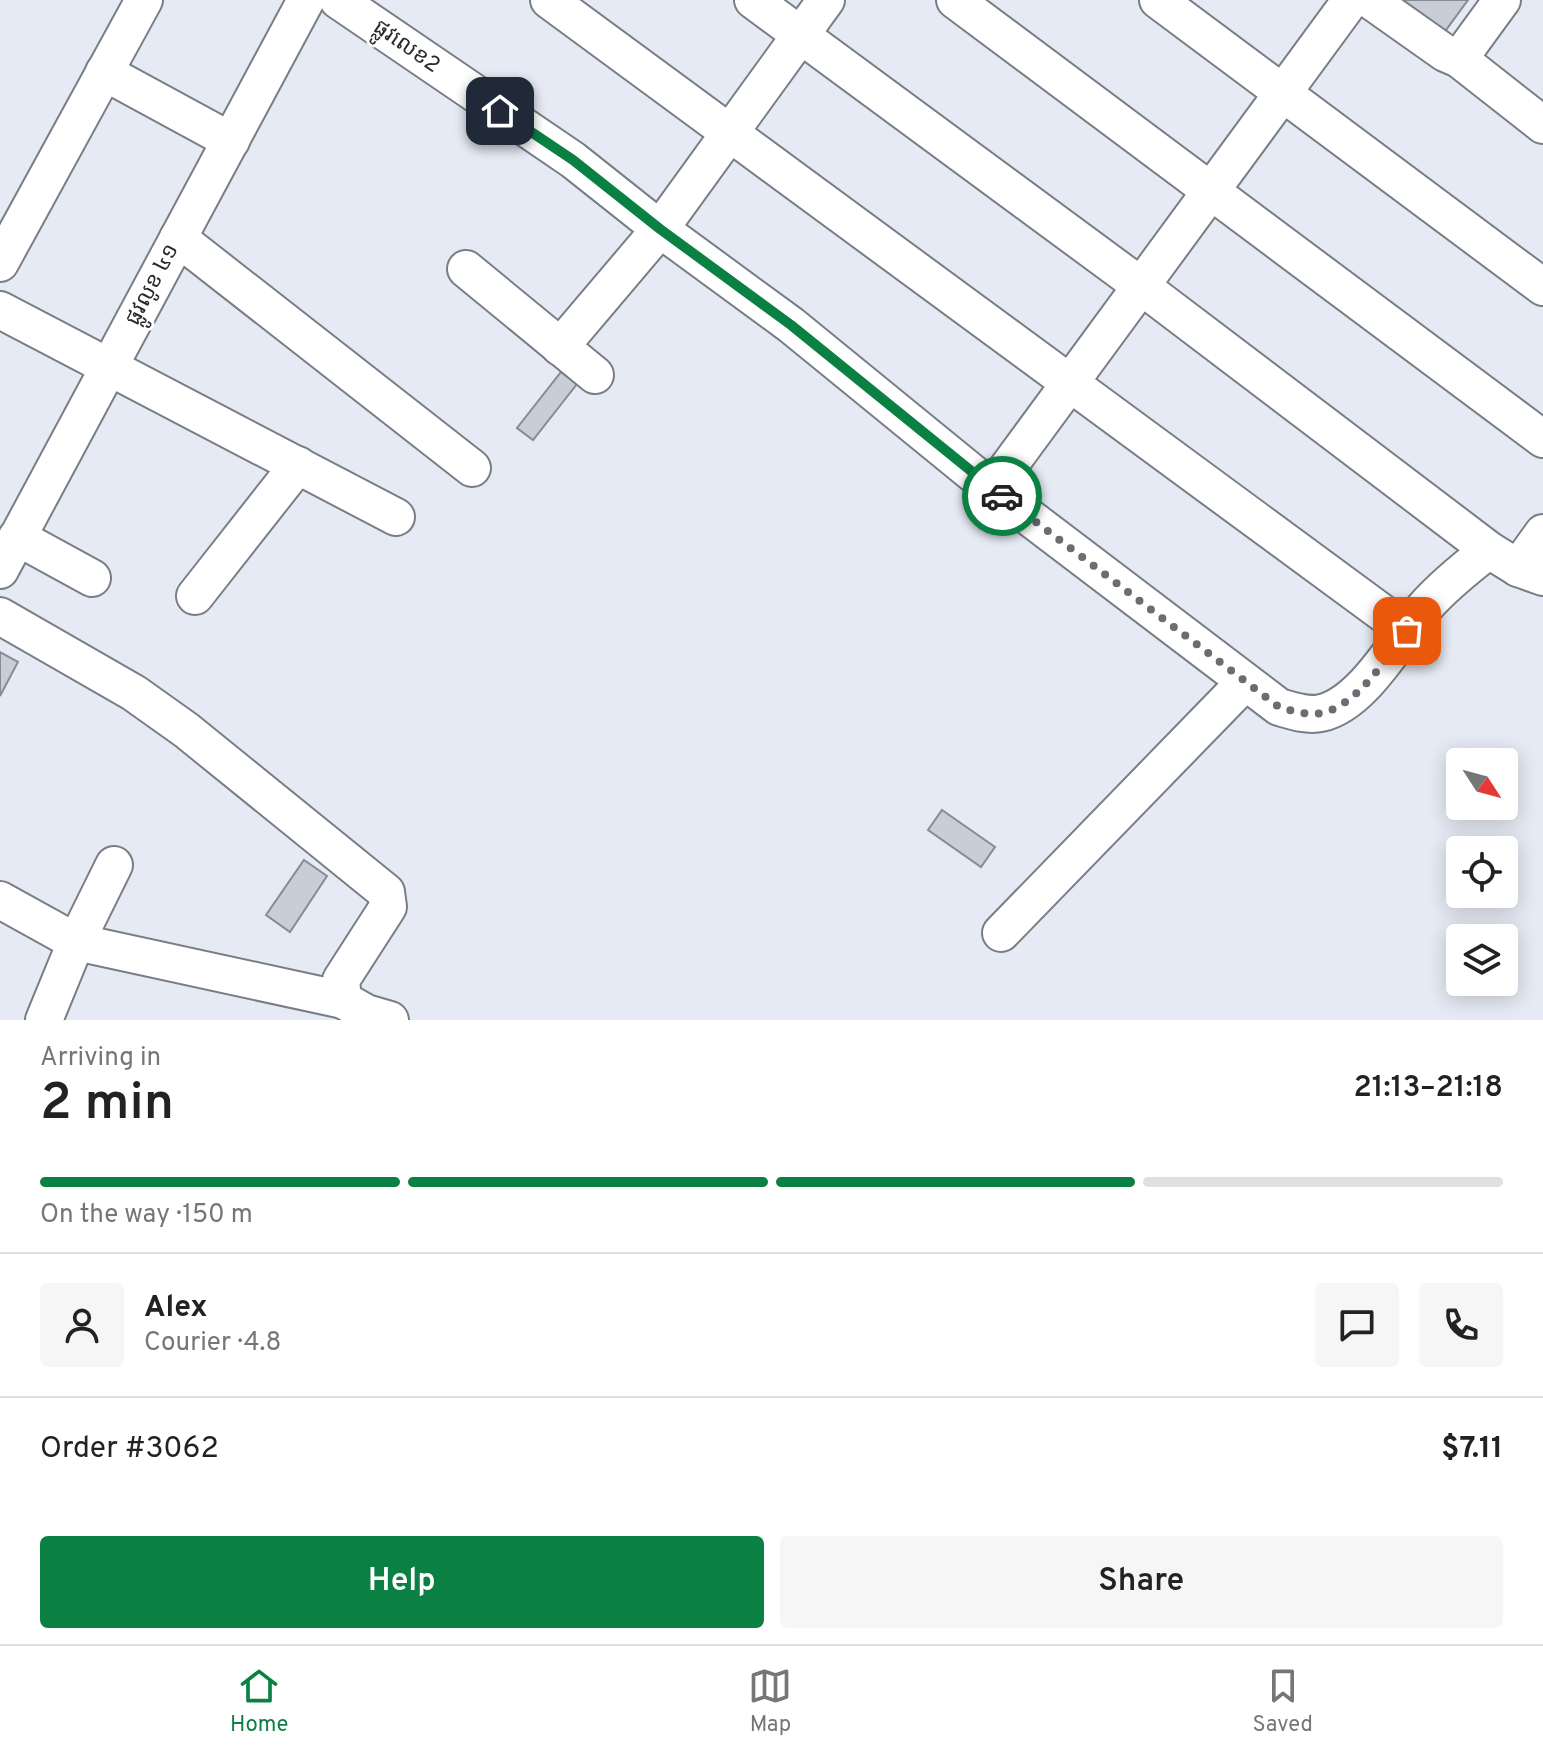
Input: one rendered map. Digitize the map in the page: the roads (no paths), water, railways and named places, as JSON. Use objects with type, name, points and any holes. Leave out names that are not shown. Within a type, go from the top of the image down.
[{"type":"street","points":[[0,263],[144,0]]},
{"type":"street","name":"ផ្លូវលូខ ៤១","points":[[0,570],[306,0]]},
{"type":"street","name":"ផ្លូវលេខ2","points":[[338,0],[573,160],[660,229],[791,325],[992,489],[1279,707],[1302,714],[1322,713],[1343,704],[1360,689],[1407,631]]},
{"type":"street","points":[[549,0],[1407,631],[1425,607],[1466,568],[1517,565],[1543,533]]},
{"type":"street","points":[[753,0],[1517,565]]},
{"type":"street","points":[[560,347],[660,229],[826,0]]},
{"type":"street","points":[[955,0],[1543,439]]},
{"type":"street","points":[[1158,0],[1543,287]]},
{"type":"street","points":[[992,489],[1351,0]]},
{"type":"street","points":[[1370,0],[1445,53],[1459,59],[1543,125]]},
{"type":"street","points":[[1459,59],[1502,0]]},
{"type":"street","points":[[104,72],[231,141]]},
{"type":"street","points":[[178,238],[472,468]]},
{"type":"street","points":[[466,269],[595,375]]},
{"type":"street","points":[[0,310],[396,517]]},
{"type":"street","points":[[195,596],[298,465]]},
{"type":"street","points":[[17,537],[92,578]]},
{"type":"street","points":[[0,616],[134,693],[165,715],[386,892],[388,907],[341,980],[343,1000]]},
{"type":"street","points":[[1001,933],[1245,682]]},
{"type":"street","points":[[44,1020],[76,942],[114,865]]},
{"type":"street","points":[[0,900],[76,942],[343,1000],[366,1013],[390,1020]]}]
